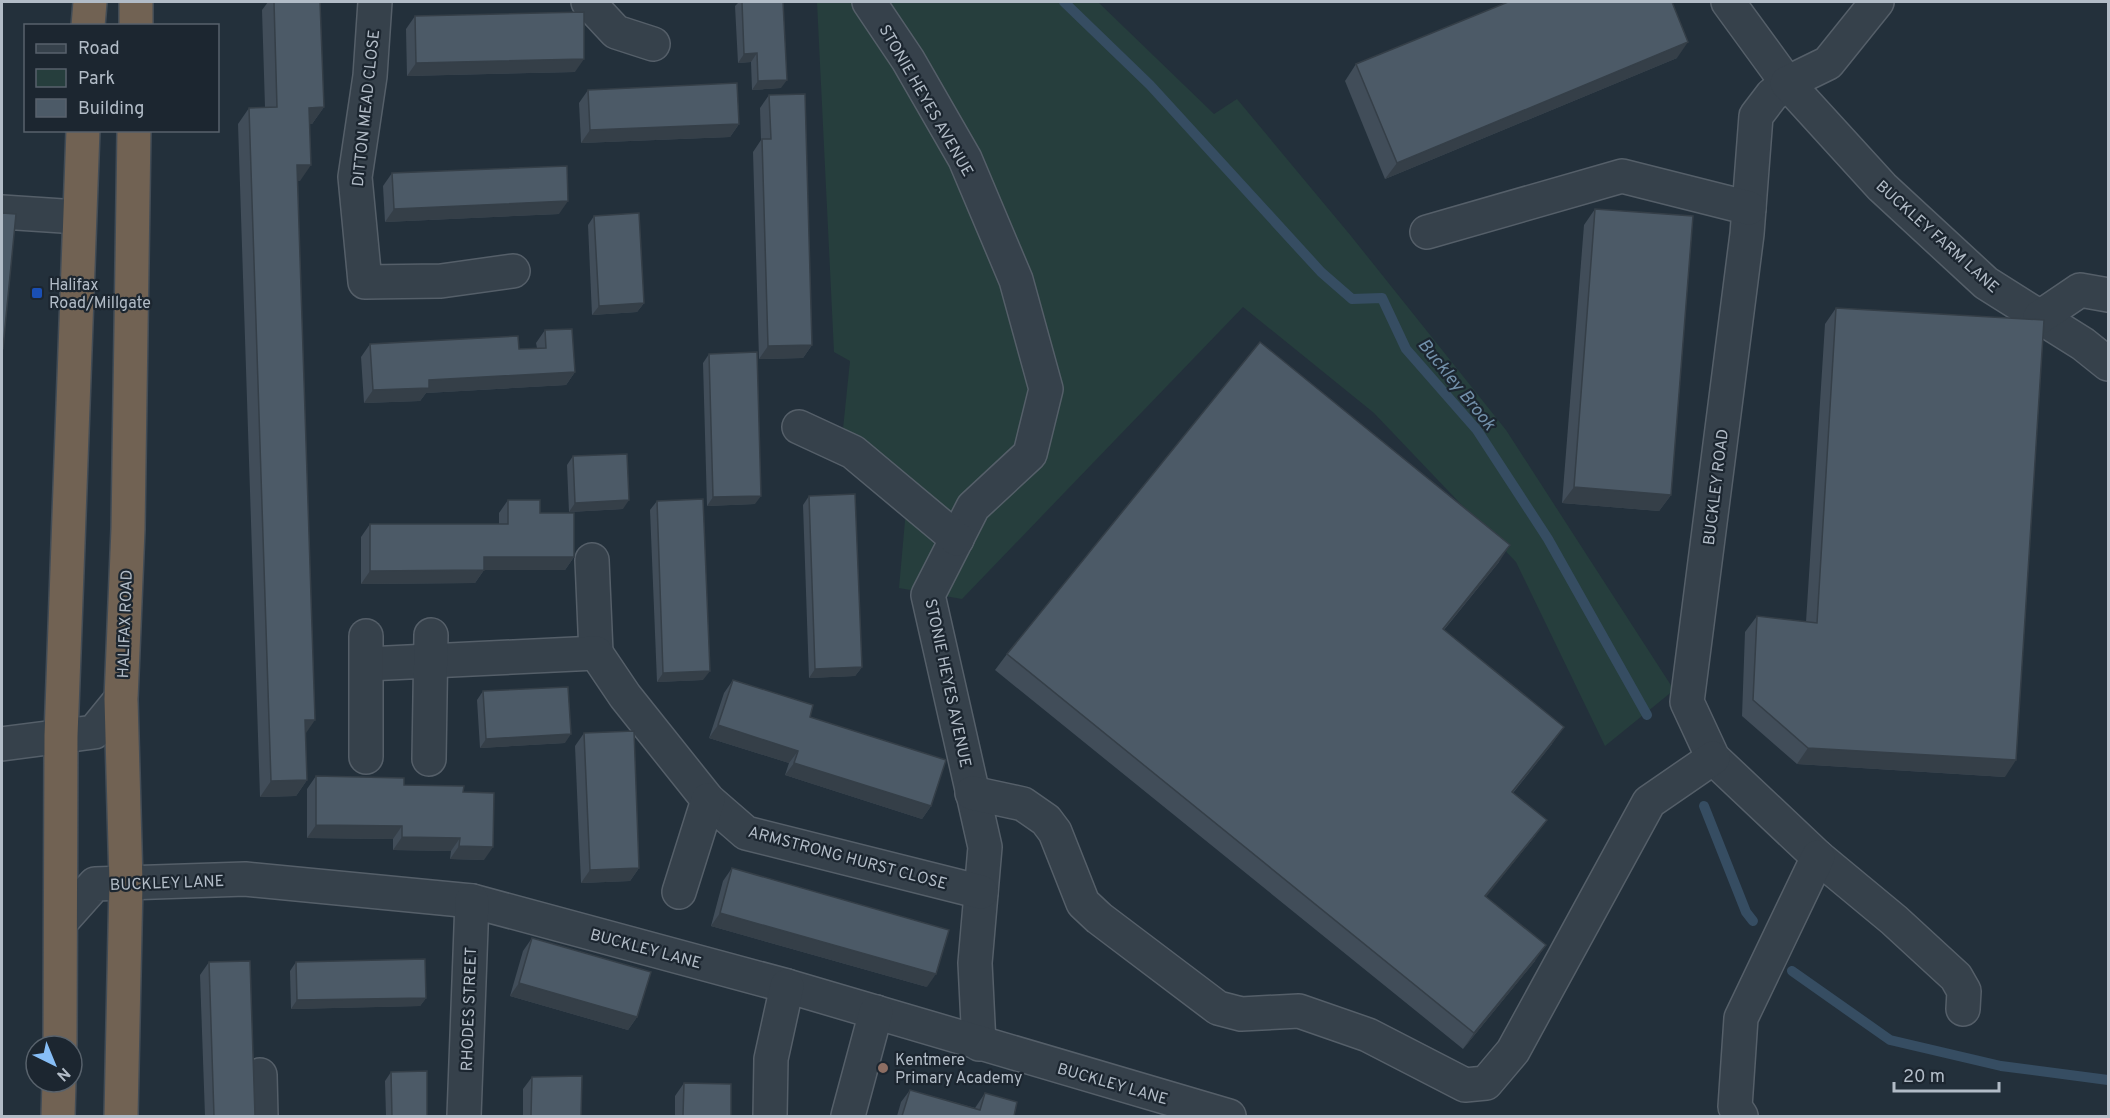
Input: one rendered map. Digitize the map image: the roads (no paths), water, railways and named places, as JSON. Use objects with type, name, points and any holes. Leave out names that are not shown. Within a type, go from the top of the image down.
[{"type":"highway","points":[[88,24],[90,2]]},
{"type":"highway","points":[[136,2],[136,24]]},
{"type":"highway","points":[[60,1034],[61,736],[78,217],[83,132]]},
{"type":"highway","name":"HALIFAX ROAD","points":[[121,1116],[126,883],[121,699],[128,529],[134,132]]},
{"type":"highway","points":[[58,1116],[59,1094]]},
{"type":"street","name":"DITTON MEAD CLOSE","points":[[375,2],[370,76],[355,177],[365,282],[441,281],[513,271]]},
{"type":"street","points":[[588,2],[616,32],[653,44]]},
{"type":"street","name":"STONIE HEYES AVENUE","points":[[869,2],[908,60],[965,159],[1016,279],[1046,389],[1030,454],[973,507],[928,596],[984,847],[975,963],[979,1044]]},
{"type":"street","points":[[1728,2],[1787,83]]},
{"type":"street","name":"BUCKLEY ROAD","points":[[1877,2],[1828,63],[1787,83],[1773,95],[1756,116],[1749,208],[1687,702],[1713,758],[1818,857],[1894,920],[1956,977],[1964,992],[1963,1009]]},
{"type":"street","name":"BUCKLEY FARM LANE","points":[[1787,83],[1882,188],[1986,283],[2109,364]]},
{"type":"street","points":[[1427,232],[1622,176],[1749,208]]},
{"type":"street","points":[[2,212],[78,217]]},
{"type":"street","points":[[2040,317],[2079,290],[2109,295]]},
{"type":"street","points":[[799,427],[853,452],[957,539]]},
{"type":"street","points":[[366,758],[367,650],[596,652],[592,560]]},
{"type":"street","points":[[429,759],[431,649]]},
{"type":"street","name":"ARMSTRONG HURST CLOSE","points":[[596,652],[625,696],[708,800],[746,833],[981,892]]},
{"type":"street","points":[[2,744],[94,732],[121,699]]},
{"type":"street","points":[[972,792],[1023,804],[1046,820],[1055,832],[1083,903],[1099,918],[1218,1008],[1241,1014],[1299,1011],[1368,1035],[1465,1085],[1486,1083],[1513,1051],[1649,802],[1713,758]]},
{"type":"street","points":[[679,892],[708,800]]},
{"type":"street","points":[[1741,1116],[1735,1107],[1741,1018],[1818,857]]},
{"type":"street","name":"BUCKLEY LANE","points":[[62,921],[95,884],[245,879],[472,901],[787,986],[1229,1116]]},
{"type":"street","name":"RHODES STREET","points":[[464,1116],[472,901]]},
{"type":"street","points":[[770,1116],[771,1059],[787,986]]},
{"type":"street","points":[[848,1116],[876,1012]]},
{"type":"street","points":[[260,1076],[261,1116]]},
{"type":"waterway","name":"Buckley Brook","points":[[1064,2],[1150,85],[1321,272],[1352,299],[1382,298],[1406,349],[1477,430],[1548,539],[1647,715]]},
{"type":"waterway","name":"Buckley Brook","points":[[1704,806],[1746,912],[1753,921]]},
{"type":"waterway","name":"Buckley Brook","points":[[1792,971],[1890,1040],[2001,1066],[2108,1080]]},
{"type":"place","name":"Halifax Road/Millgate","points":[[37,293]]},
{"type":"place","name":"Kentmere Primary Academy","points":[[883,1068]]}]
